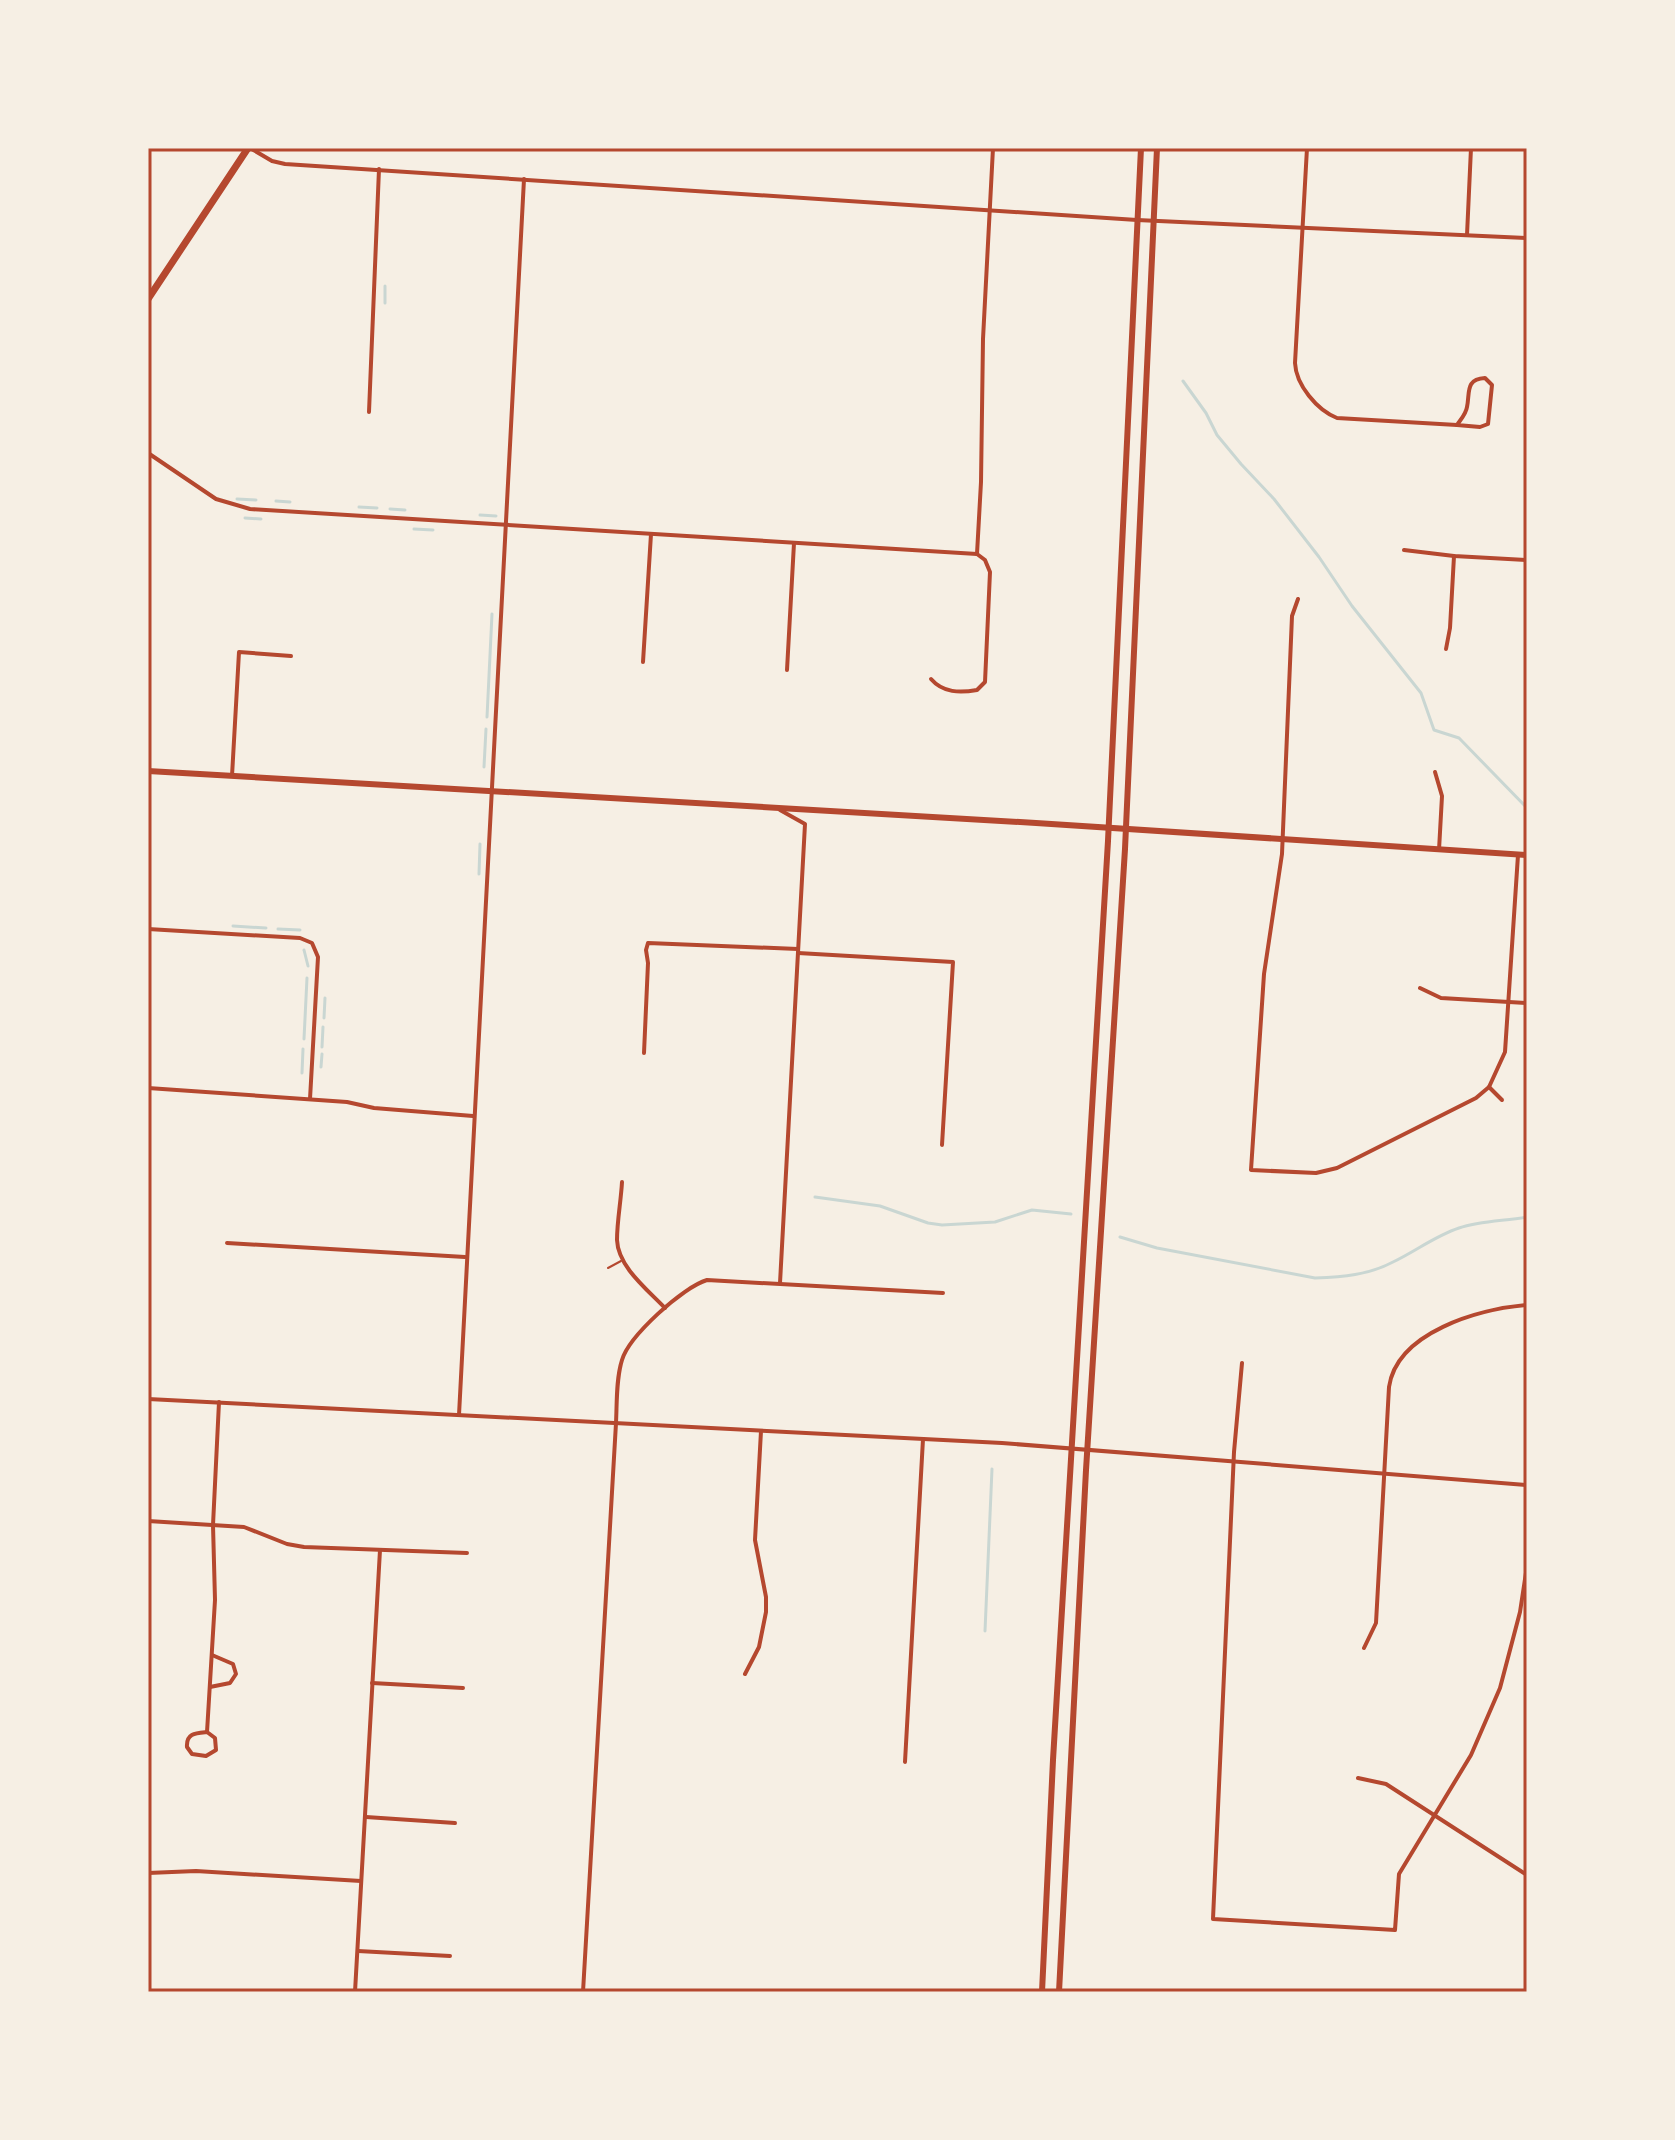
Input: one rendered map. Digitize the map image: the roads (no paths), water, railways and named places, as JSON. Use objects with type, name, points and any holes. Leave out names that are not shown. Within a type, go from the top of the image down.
[{"type":"main road","points":[[148,299],[249,148]]},
{"type":"main road","points":[[1042,1992],[1108,828],[1141,148]]},
{"type":"main road","points":[[1059,1992],[1126,829],[1157,148]]},
{"type":"main road","points":[[148,771],[1527,855]]},
{"type":"street","points":[[249,148],[272,161],[285,164],[1137,220],[1527,238]]},
{"type":"street","points":[[977,554],[993,148]]},
{"type":"street","points":[[1307,148],[1295,367],[1300,384],[1326,412],[1337,418],[1480,427],[1488,424],[1492,385],[1489,380],[1480,378],[1472,382],[1467,411],[1457,425]]},
{"type":"street","points":[[1467,235],[1471,148]]},
{"type":"street","points":[[369,412],[379,169]]},
{"type":"street","points":[[459,1415],[524,179]]},
{"type":"street","points":[[148,453],[206,493],[233,506],[977,554],[986,562],[990,572],[985,682],[977,690],[958,691],[940,688],[931,679]]},
{"type":"street","points":[[643,662],[651,534]]},
{"type":"street","points":[[787,670],[794,543]]},
{"type":"street","points":[[1404,550],[1527,560]]},
{"type":"street","points":[[1446,649],[1454,556]]},
{"type":"street","points":[[1298,599],[1292,616],[1282,856],[1263,986],[1251,1170],[1307,1173],[1337,1168],[1476,1098],[1489,1087],[1504,1057],[1518,855]]},
{"type":"street","points":[[232,776],[239,652],[291,656]]},
{"type":"street","points":[[1435,772],[1442,796],[1439,850]]},
{"type":"street","points":[[780,810],[805,824],[780,1283]]},
{"type":"street","points":[[148,929],[300,938],[312,943],[318,957],[310,1099]]},
{"type":"street","points":[[644,1053],[648,943],[953,962],[942,1145]]},
{"type":"street","points":[[1420,988],[1441,998],[1527,1003]]},
{"type":"street","points":[[1489,1087],[1502,1100]]},
{"type":"street","points":[[148,1088],[347,1102],[374,1108],[473,1116]]},
{"type":"street","points":[[622,1182],[617,1243],[623,1260],[665,1308]]},
{"type":"street","points":[[227,1243],[465,1257]]},
{"type":"street","points":[[583,1992],[619,1372],[625,1353],[665,1308],[690,1286],[707,1280],[943,1293]]},
{"type":"street","points":[[1364,1648],[1376,1623],[1389,1387],[1395,1365],[1416,1343],[1465,1318],[1500,1308],[1527,1305]]},
{"type":"street","points":[[1242,1363],[1234,1462],[1213,1919],[1395,1930],[1399,1874],[1471,1755],[1494,1706],[1516,1631],[1527,1566]]},
{"type":"street","points":[[148,1399],[923,1439],[1527,1485],[1527,1442]]},
{"type":"street","points":[[207,1732],[215,1600],[213,1525],[219,1402]]},
{"type":"street","points":[[745,1674],[759,1647],[766,1612],[755,1540],[761,1431]]},
{"type":"street","points":[[905,1762],[923,1439]]},
{"type":"street","points":[[148,1521],[244,1527],[287,1544],[304,1547],[467,1553]]},
{"type":"street","points":[[355,1992],[380,1550]]},
{"type":"street","points":[[210,1687],[230,1683],[236,1674],[233,1664],[212,1655]]},
{"type":"street","points":[[372,1683],[463,1688]]},
{"type":"street","points":[[207,1732],[215,1738],[216,1750],[206,1756],[192,1754],[187,1747],[188,1737],[207,1732]]},
{"type":"street","points":[[1358,1778],[1386,1784],[1527,1875]]},
{"type":"street","points":[[365,1817],[455,1823]]},
{"type":"street","points":[[148,1873],[196,1871],[361,1881]]},
{"type":"street","points":[[358,1951],[450,1956]]},
{"type":"lane","points":[[608,1268],[623,1260]]},
{"type":"waterway","points":[[385,286],[385,303]]},
{"type":"waterway","points":[[1183,381],[1206,413],[1217,435],[1274,499],[1352,606],[1421,693],[1434,730],[1459,738],[1527,808]]},
{"type":"waterway","points":[[237,499],[256,500]]},
{"type":"waterway","points":[[276,501],[290,502]]},
{"type":"waterway","points":[[359,507],[377,508]]},
{"type":"waterway","points":[[390,509],[405,510]]},
{"type":"waterway","points":[[480,515],[496,516]]},
{"type":"waterway","points":[[245,518],[261,519]]},
{"type":"waterway","points":[[414,529],[433,530]]},
{"type":"waterway","points":[[487,717],[492,614]]},
{"type":"waterway","points":[[484,767],[486,729]]},
{"type":"waterway","points":[[479,874],[480,844]]},
{"type":"waterway","points":[[233,926],[266,928]]},
{"type":"waterway","points":[[278,929],[300,930]]},
{"type":"waterway","points":[[304,950],[308,966]]},
{"type":"waterway","points":[[304,1039],[307,978]]},
{"type":"waterway","points":[[324,1018],[325,998]]},
{"type":"waterway","points":[[322,1047],[323,1027]]},
{"type":"waterway","points":[[302,1073],[303,1049]]},
{"type":"waterway","points":[[321,1067],[322,1054]]},
{"type":"waterway","points":[[815,1197],[880,1206],[942,1225],[995,1222],[1032,1210],[1071,1214]]},
{"type":"waterway","points":[[1120,1237],[1157,1248],[1325,1278],[1374,1270],[1459,1228],[1527,1217]]},
{"type":"waterway","points":[[985,1631],[992,1469]]}]
